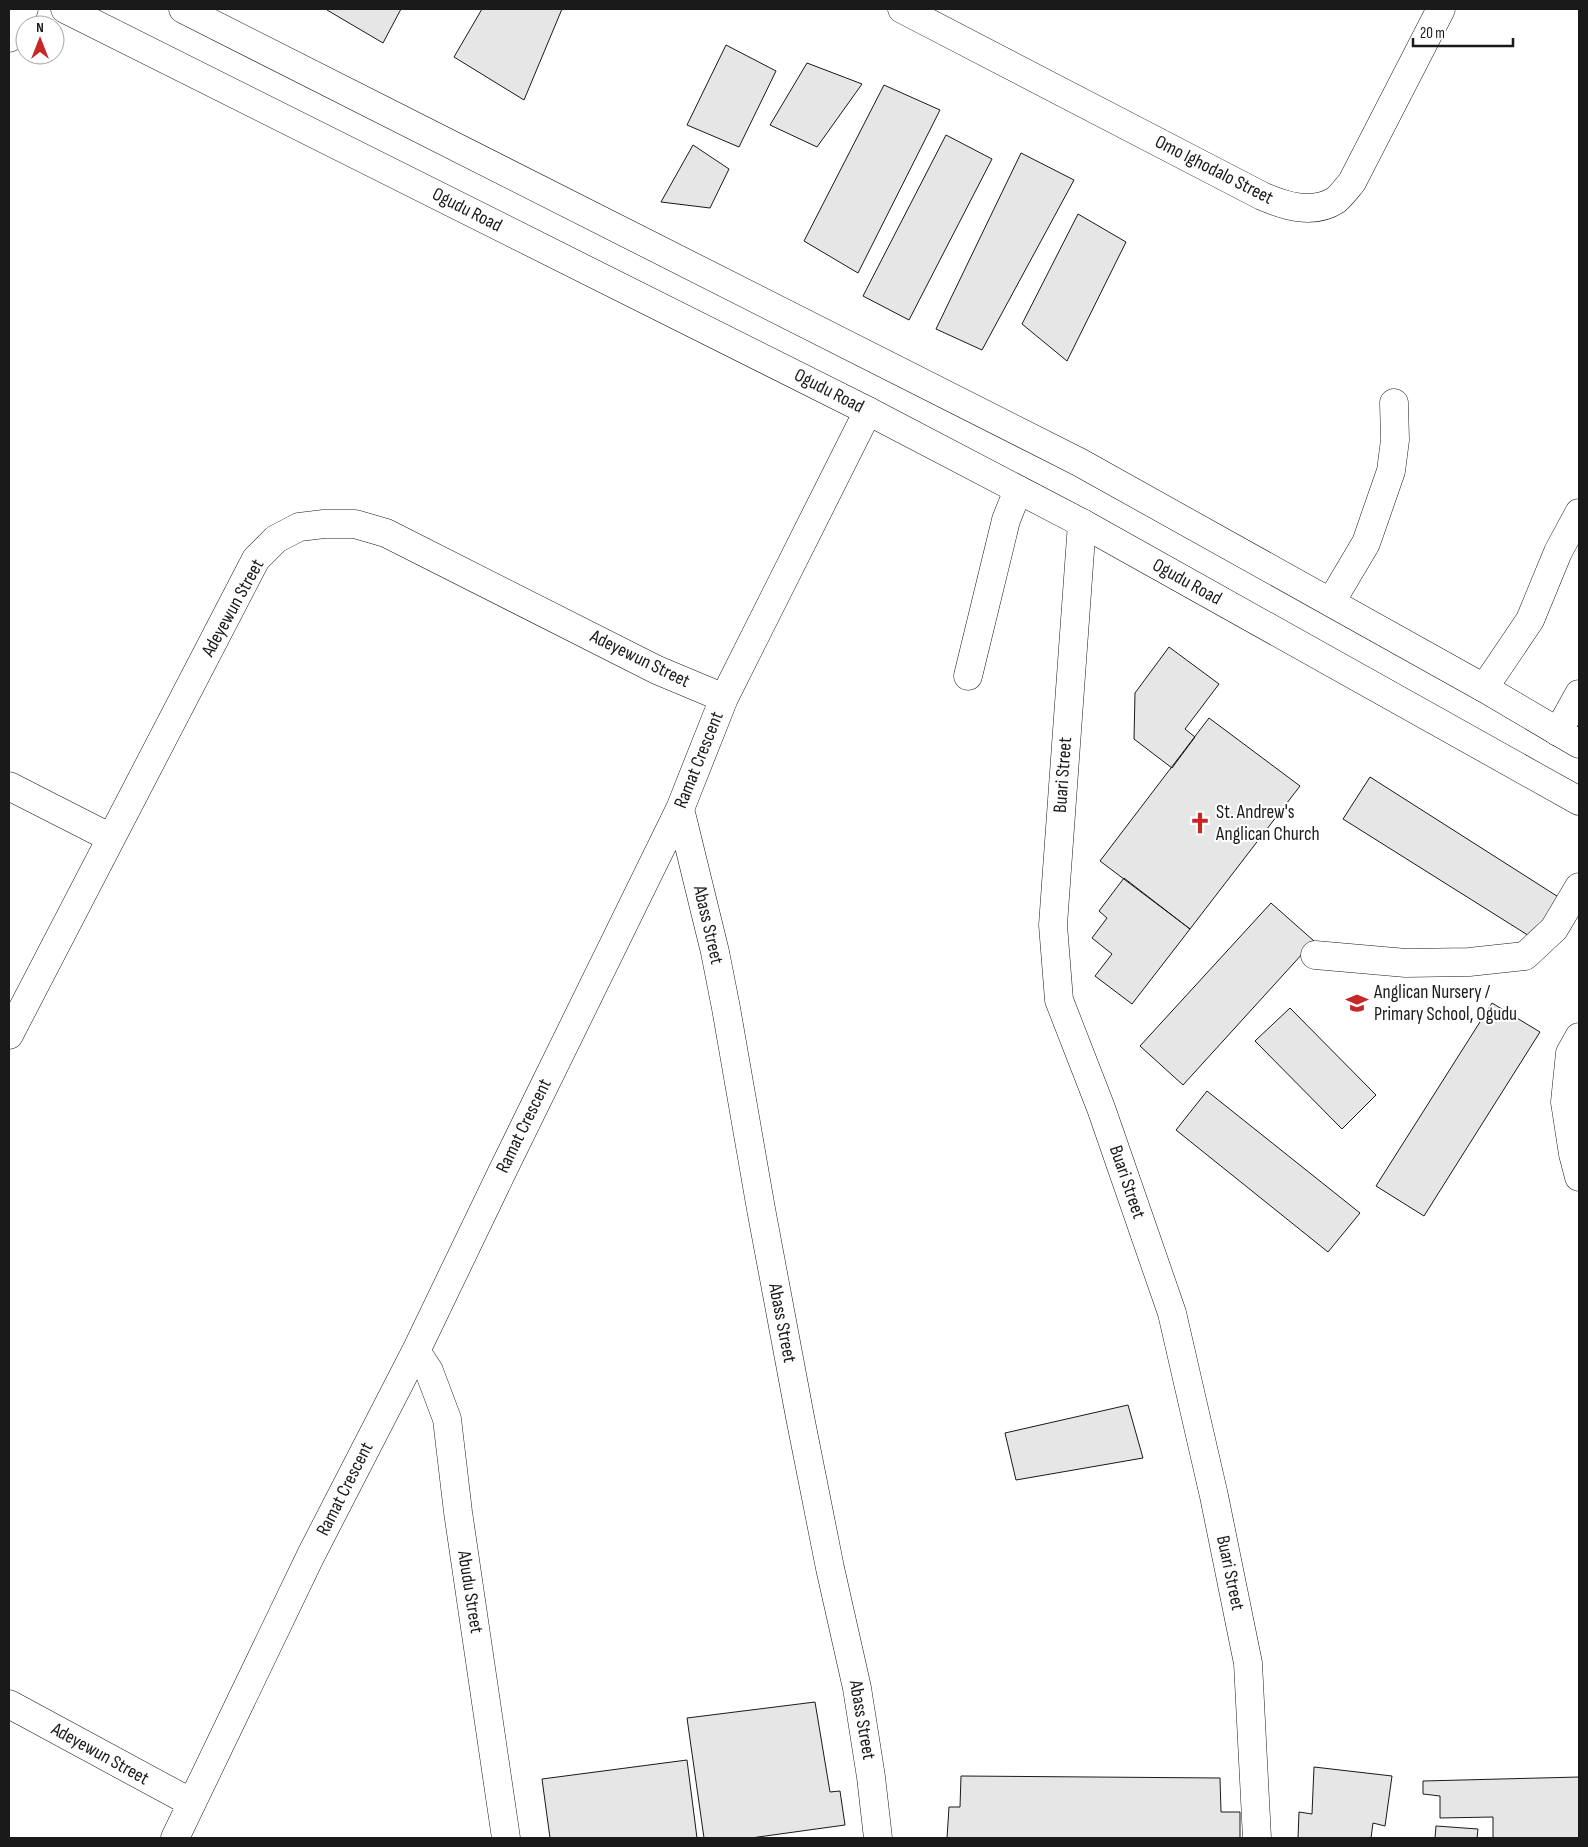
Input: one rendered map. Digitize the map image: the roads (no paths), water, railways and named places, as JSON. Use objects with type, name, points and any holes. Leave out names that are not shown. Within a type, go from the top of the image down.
[{"type":"street","points":[[9,38],[24,9]]},
{"type":"street","points":[[183,9],[1079,462],[1484,688],[1568,738],[1579,694]]},
{"type":"street","name":"Omo Ighodalo Street","points":[[902,9],[1262,196],[1281,204],[1302,208],[1321,208],[1337,199],[1352,182],[1441,9]]},
{"type":"street","name":"Ogudu Road","points":[[78,12],[868,411],[1082,523],[1579,801]]},
{"type":"street","points":[[1331,602],[1366,543],[1391,471],[1395,440],[1394,403]]},
{"type":"street","name":"Ramat Crescent","points":[[175,1838],[311,1555],[416,1351],[680,809],[724,698],[868,411]]},
{"type":"street","points":[[968,676],[1006,520],[1018,490]]},
{"type":"street","points":[[1484,688],[1530,620],[1558,552],[1579,513]]},
{"type":"street","name":"Buari Street","points":[[1082,523],[1053,925],[1059,1000],[1101,1108],[1172,1313],[1214,1496],[1248,1663],[1256,1838]]},
{"type":"street","name":"Adeyewun Street","points":[[9,1035],[256,559],[276,539],[299,527],[324,524],[355,524],[386,533],[657,670],[724,698]]},
{"type":"street","points":[[9,786],[111,838]]},
{"type":"street","name":"Abass Street","points":[[680,809],[715,952],[760,1209],[798,1408],[830,1568],[857,1688],[871,1777],[878,1838]]},
{"type":"street","points":[[1315,955],[1406,963],[1469,962],[1525,956],[1554,929],[1579,887]]},
{"type":"street","points":[[1579,1036],[1570,1053],[1565,1102],[1572,1154],[1579,1177]]},
{"type":"street","name":"Abudu Street","points":[[416,1351],[429,1371],[447,1419],[458,1512],[506,1838]]},
{"type":"street","name":"Adeyewun Street","points":[[9,1704],[192,1802]]},
{"type":"place","name":"St. Andrew's Anglican Church","points":[[1200,823]]},
{"type":"place","name":"Anglican Nursery / Primary School, Ogudu","points":[[1357,1003]]}]
